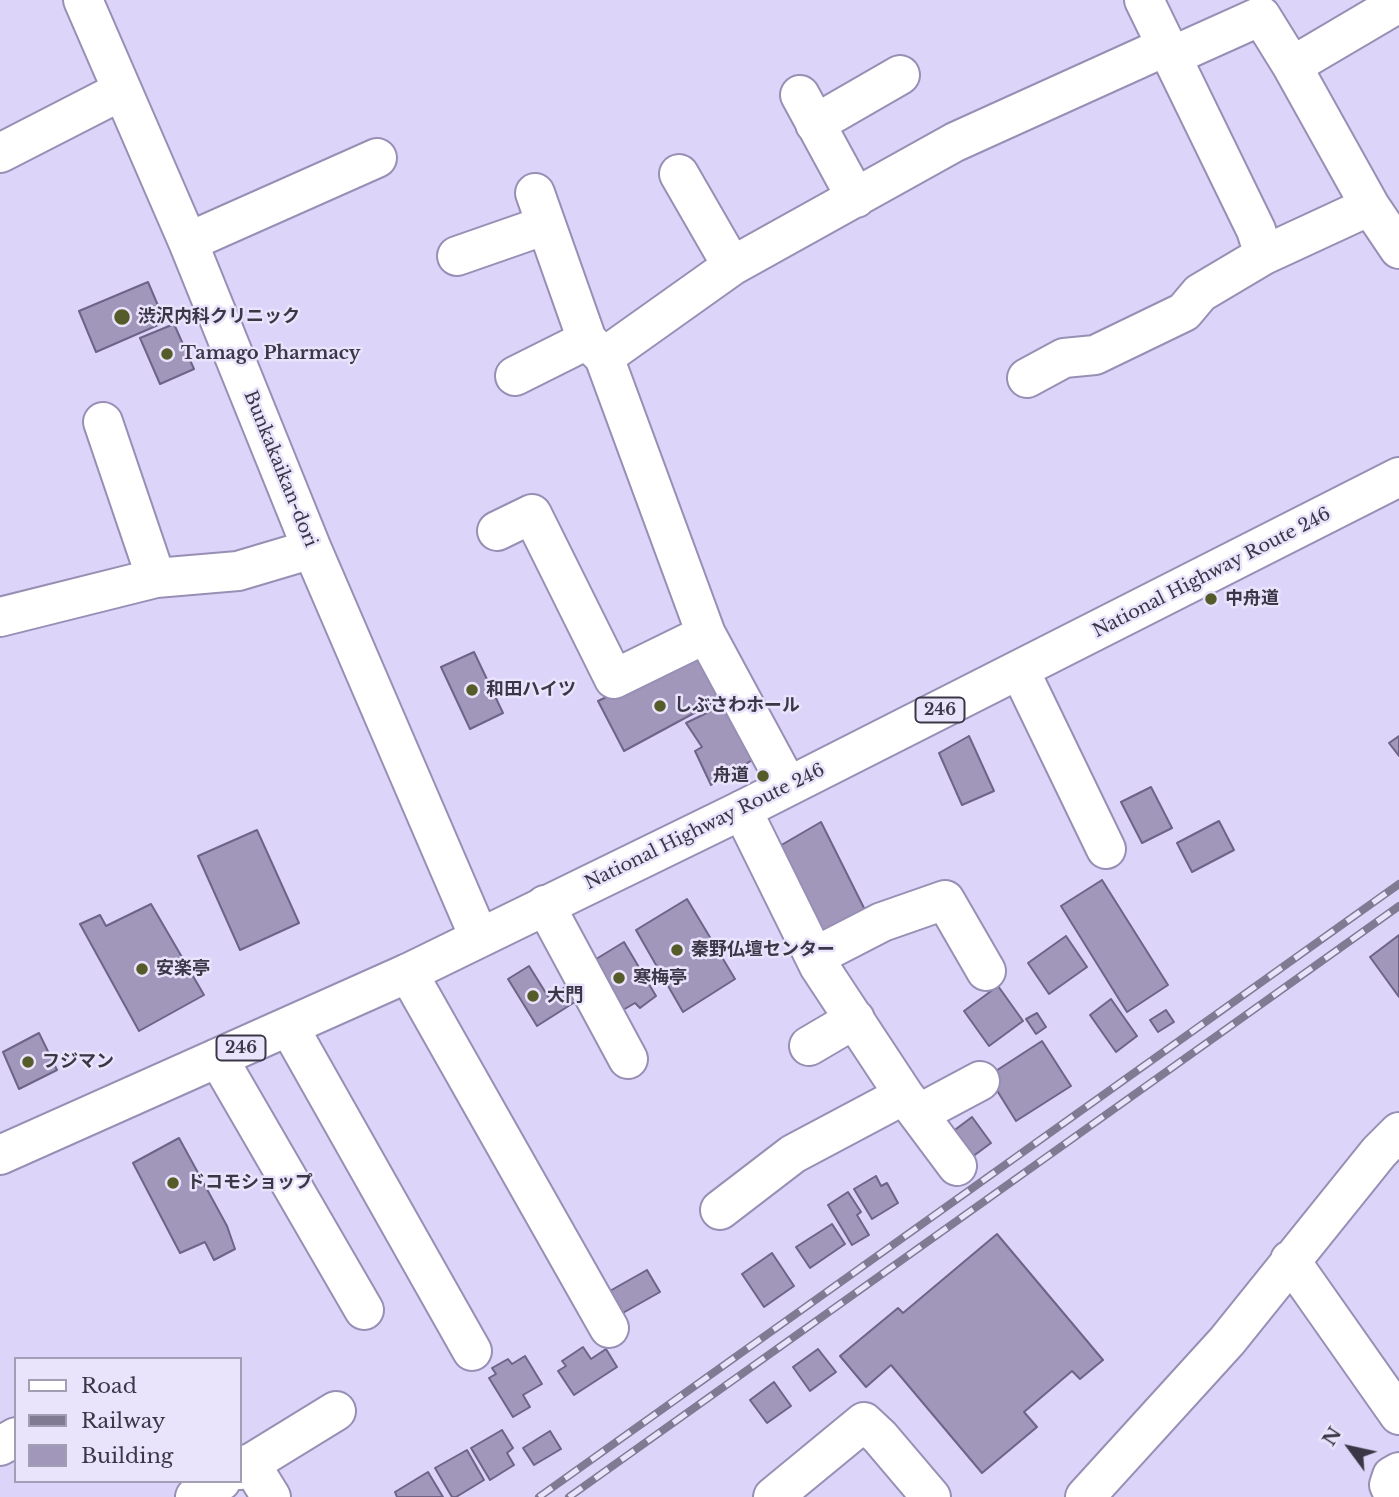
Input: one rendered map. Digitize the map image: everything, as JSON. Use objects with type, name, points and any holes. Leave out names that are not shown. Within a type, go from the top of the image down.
[{"type":"main road","name":"Bunkakaikan-dori","points":[[83,0],[188,242],[312,549],[479,937]]},
{"type":"main road","points":[[1144,0],[1256,230],[1264,255]]},
{"type":"main road","points":[[1292,66],[1399,3]]},
{"type":"main road","points":[[515,376],[596,348],[732,266],[954,142],[1170,51],[1261,16],[1370,206],[1399,249]]},
{"type":"main road","points":[[856,198],[807,109],[900,75]]},
{"type":"main road","points":[[0,153],[121,91]]},
{"type":"main road","points":[[188,242],[377,158]]},
{"type":"main road","points":[[679,174],[732,266]]},
{"type":"main road","points":[[1027,378],[1064,358],[1095,355],[1184,312],[1200,293],[1264,255],[1370,206]]},
{"type":"main road","points":[[457,256],[540,209],[706,634],[788,786]]},
{"type":"main road","points":[[103,422],[156,578]]},
{"type":"main road","name":"National Highway Route 246","points":[[0,1155],[408,973],[1020,671],[1399,477]]},
{"type":"main road","points":[[496,531],[532,514],[614,679],[706,634]]},
{"type":"main road","points":[[0,617],[156,578],[238,571],[312,549]]},
{"type":"main road","points":[[1020,671],[1106,849]]},
{"type":"main road","points":[[742,810],[819,966],[957,1166]]},
{"type":"main road","points":[[816,956],[882,922],[959,894],[986,971]]},
{"type":"main road","points":[[545,905],[628,1059]]},
{"type":"main road","points":[[408,973],[572,1295],[609,1328]]},
{"type":"main road","points":[[809,1046],[855,1018]]},
{"type":"main road","points":[[289,1027],[472,1350]]},
{"type":"main road","points":[[218,1058],[364,1311]]},
{"type":"main road","points":[[720,1210],[793,1154],[912,1104],[979,1081]]},
{"type":"main road","points":[[1085,1497],[1227,1341],[1290,1260],[1392,1152]]},
{"type":"main road","points":[[1290,1260],[1399,1415]]},
{"type":"main road","points":[[242,1468],[336,1411]]},
{"type":"main road","points":[[774,1497],[864,1422],[931,1497]]},
{"type":"main road","points":[[1395,1497],[1389,1485],[1392,1476],[1399,1472]]},
{"type":"main road","points":[[242,1475],[271,1497]]},
{"type":"main road","points":[[195,1497],[218,1483]]},
{"type":"building","name":"渋沢内科クリニック","points":[[148,282],[165,322],[96,352],[79,311]]},
{"type":"building","name":"Tamago Pharmacy","points":[[174,324],[194,369],[160,384],[140,338]]},
{"type":"building","name":"和田ハイツ","points":[[474,652],[503,713],[470,729],[441,667]]},
{"type":"building","points":[[698,654],[722,698],[624,751],[598,701]]},
{"type":"building","points":[[723,705],[754,759],[711,785],[695,751],[702,747],[686,723]]},
{"type":"building","points":[[969,736],[994,791],[962,805],[939,753]]},
{"type":"building","points":[[1399,736],[1399,756],[1389,743]]},
{"type":"building","points":[[1151,787],[1172,828],[1142,843],[1121,802]]},
{"type":"building","points":[[1219,821],[1234,850],[1192,872],[1177,843]]},
{"type":"building","points":[[821,822],[865,910],[818,936],[778,847]]},
{"type":"building","points":[[257,830],[299,923],[240,950],[198,856]]},
{"type":"building","points":[[1102,880],[1168,985],[1127,1012],[1061,906]]},
{"type":"building","points":[[687,899],[735,979],[683,1012],[636,930]]},
{"type":"building","points":[[151,904],[204,995],[139,1031],[80,924],[100,915],[106,926]]},
{"type":"building","points":[[1399,935],[1399,997],[1370,957]]},
{"type":"building","points":[[1066,936],[1087,967],[1049,994],[1028,963]]},
{"type":"building","points":[[624,942],[656,996],[640,1008],[635,1003],[616,1014],[588,964]]},
{"type":"building","points":[[529,966],[549,998],[568,985],[578,1000],[537,1026],[508,979]]},
{"type":"building","points":[[998,986],[1023,1021],[989,1046],[964,1011]]},
{"type":"building","points":[[1111,999],[1137,1036],[1116,1052],[1090,1015]]},
{"type":"building","points":[[1166,1010],[1174,1022],[1158,1032],[1150,1020]]},
{"type":"building","points":[[1037,1013],[1046,1027],[1036,1034],[1026,1019]]},
{"type":"building","points":[[39,1033],[57,1070],[19,1089],[3,1052]]},
{"type":"building","points":[[1042,1041],[1071,1086],[1016,1121],[988,1076]]},
{"type":"building","points":[[972,1117],[991,1143],[968,1160],[948,1135]]},
{"type":"building","points":[[179,1138],[227,1226],[235,1249],[214,1260],[205,1242],[180,1253],[133,1163]]},
{"type":"building","points":[[876,1176],[881,1186],[887,1183],[898,1203],[872,1219],[854,1189]]},
{"type":"building","points":[[848,1192],[861,1212],[857,1215],[869,1235],[852,1245],[828,1205]]},
{"type":"building","points":[[832,1224],[845,1244],[810,1268],[796,1247]]},
{"type":"building","points":[[997,1234],[1103,1360],[1080,1379],[1072,1371],[1024,1412],[1037,1427],[982,1473],[891,1365],[866,1387],[840,1356],[898,1308],[903,1313]]},
{"type":"building","points":[[772,1253],[794,1286],[764,1307],[742,1274]]},
{"type":"building","points":[[647,1270],[660,1292],[621,1314],[608,1292]]},
{"type":"building","points":[[583,1347],[591,1359],[606,1349],[617,1367],[574,1395],[558,1371],[566,1366],[562,1361]]},
{"type":"building","points":[[818,1349],[836,1372],[810,1391],[793,1367]]},
{"type":"building","points":[[525,1356],[542,1384],[523,1395],[530,1407],[513,1417],[489,1378],[496,1374],[492,1368],[508,1359],[512,1364]]},
{"type":"building","points":[[774,1382],[791,1406],[767,1423],[750,1400]]},
{"type":"building","points":[[502,1430],[513,1448],[507,1453],[514,1465],[490,1480],[471,1448]]},
{"type":"building","points":[[550,1431],[561,1449],[534,1465],[523,1448]]},
{"type":"building","points":[[467,1450],[484,1480],[452,1497],[435,1468]]},
{"type":"building","points":[[428,1472],[443,1497],[397,1497],[395,1492]]},
{"type":"railway","points":[[539,1497],[1399,884]]},
{"type":"railway","points":[[569,1497],[1399,906]]},
{"type":"place","name":"渋沢内科クリニック","points":[[122,317]]},
{"type":"place","name":"Tamago Pharmacy","points":[[167,354]]},
{"type":"place","name":"中舟道","points":[[1211,599]]},
{"type":"place","name":"和田ハイツ","points":[[472,690]]},
{"type":"place","name":"しぶさわホール","points":[[660,706]]},
{"type":"place","name":"舟道","points":[[763,776]]},
{"type":"place","name":"秦野仏壇センター","points":[[677,950]]},
{"type":"place","name":"安楽亭","points":[[142,969]]},
{"type":"place","name":"寒梅亭","points":[[619,978]]},
{"type":"place","name":"大門","points":[[533,996]]},
{"type":"place","name":"フジマン","points":[[28,1062]]},
{"type":"place","name":"ドコモショップ","points":[[173,1183]]}]
